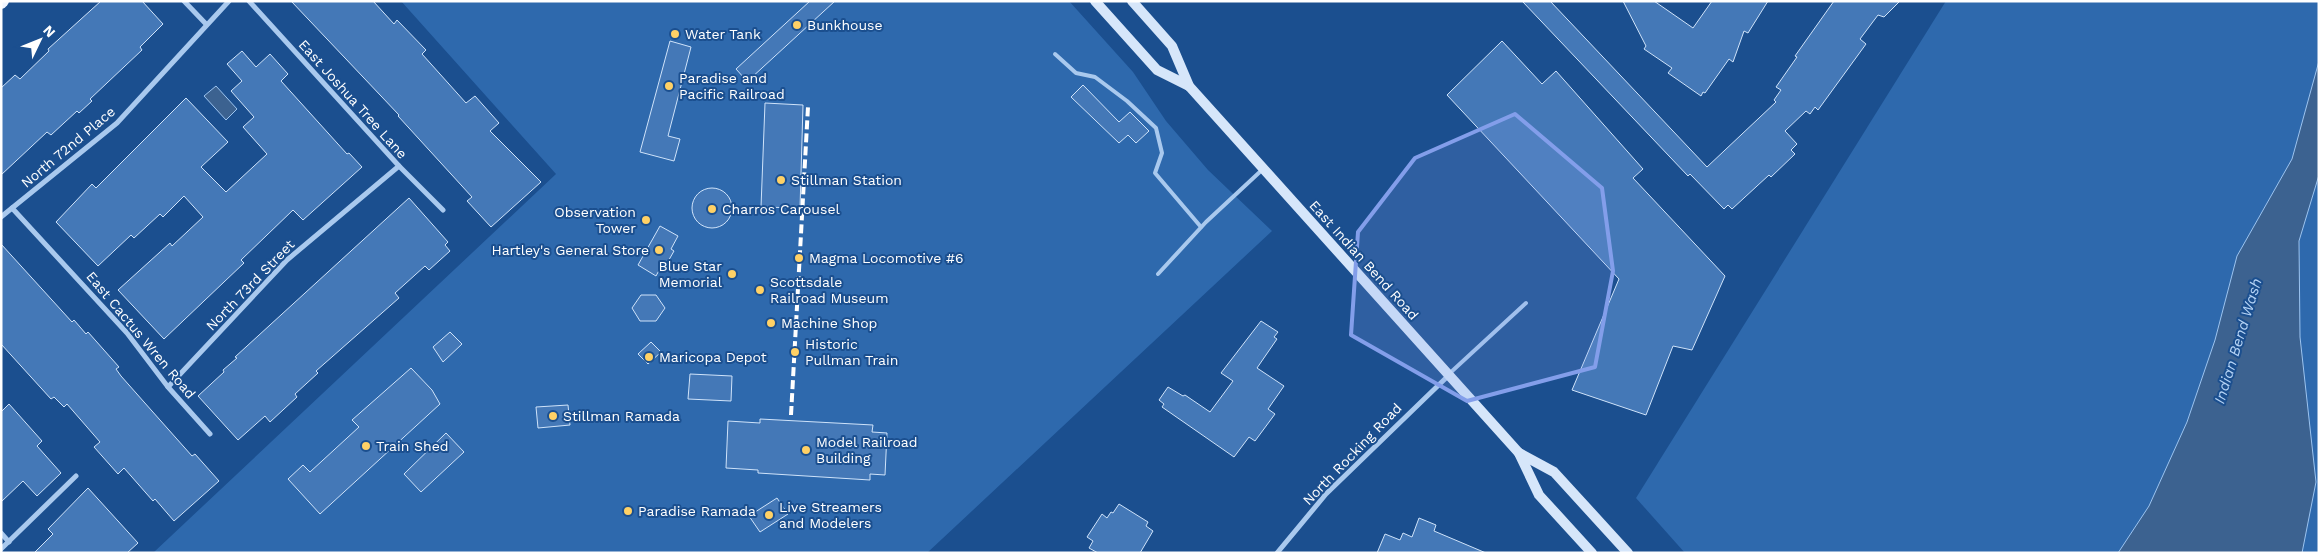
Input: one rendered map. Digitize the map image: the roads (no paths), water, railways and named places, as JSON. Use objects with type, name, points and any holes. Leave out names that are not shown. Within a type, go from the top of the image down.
[{"type":"main road","name":"East Indian Bend Road","points":[[1095,1],[1157,70],[1189,86]]},
{"type":"main road","name":"East Indian Bend Road","points":[[1132,1],[1172,46],[1189,86],[1519,453],[1539,495],[1592,553]]},
{"type":"main road","name":"East Indian Bend Road","points":[[1519,453],[1554,472],[1628,553]]},
{"type":"street","points":[[184,1],[206,24],[228,1]]},
{"type":"street","name":"East Joshua Tree Lane","points":[[249,1],[400,166],[443,210]]},
{"type":"street","name":"North 72nd Place","points":[[1,217],[117,123],[206,24]]},
{"type":"street","name":"North 73rd Street","points":[[168,387],[287,260],[400,166]]},
{"type":"street","name":"East Cactus Wren Road","points":[[12,208],[127,333],[168,387],[210,434]]},
{"type":"street","name":"North Rocking Road","points":[[1276,553],[1326,494],[1448,375]]},
{"type":"street","points":[[1,549],[76,476]]},
{"type":"street","points":[[1,533],[9,542]]},
{"type":"lane","points":[[1055,54],[1076,73],[1095,77],[1127,101],[1156,128],[1162,153],[1155,173],[1201,227]]},
{"type":"lane","points":[[1158,274],[1201,227],[1264,168]]},
{"type":"lane","points":[[1448,375],[1526,303]]},
{"type":"water","name":"Indian Bend Wash","points":[[2319,61],[2319,175],[2299,241],[2300,337],[2316,482],[2302,553],[2118,553],[2149,506],[2187,422],[2215,340],[2237,256],[2292,159]]},
{"type":"water","points":[[216,86],[237,109],[226,120],[204,96]]},
{"type":"railway","points":[[791,415],[808,107]]},
{"type":"place","name":"Bunkhouse","points":[[797,25]]},
{"type":"place","name":"Water Tank","points":[[675,34]]},
{"type":"place","name":"Paradise and Pacific Railroad","points":[[669,86]]},
{"type":"place","name":"Stillman Station","points":[[781,180]]},
{"type":"place","name":"Charros Carousel","points":[[712,209]]},
{"type":"place","name":"Observation Tower","points":[[646,220]]},
{"type":"place","name":"Hartley's General Store","points":[[659,250]]},
{"type":"place","name":"Magma Locomotive #6","points":[[799,258]]},
{"type":"place","name":"Blue Star Memorial","points":[[732,274]]},
{"type":"place","name":"Scottsdale Railroad Museum","points":[[760,290]]},
{"type":"place","name":"Machine Shop","points":[[771,323]]},
{"type":"place","name":"Historic Pullman Train","points":[[795,352]]},
{"type":"place","name":"Maricopa Depot","points":[[649,357]]},
{"type":"place","name":"Stillman Ramada","points":[[553,416]]},
{"type":"place","name":"Train Shed","points":[[366,446]]},
{"type":"place","name":"Model Railroad Building","points":[[806,450]]},
{"type":"place","name":"Paradise Ramada","points":[[628,511]]},
{"type":"place","name":"Live Streamers and Modelers","points":[[769,515]]}]
